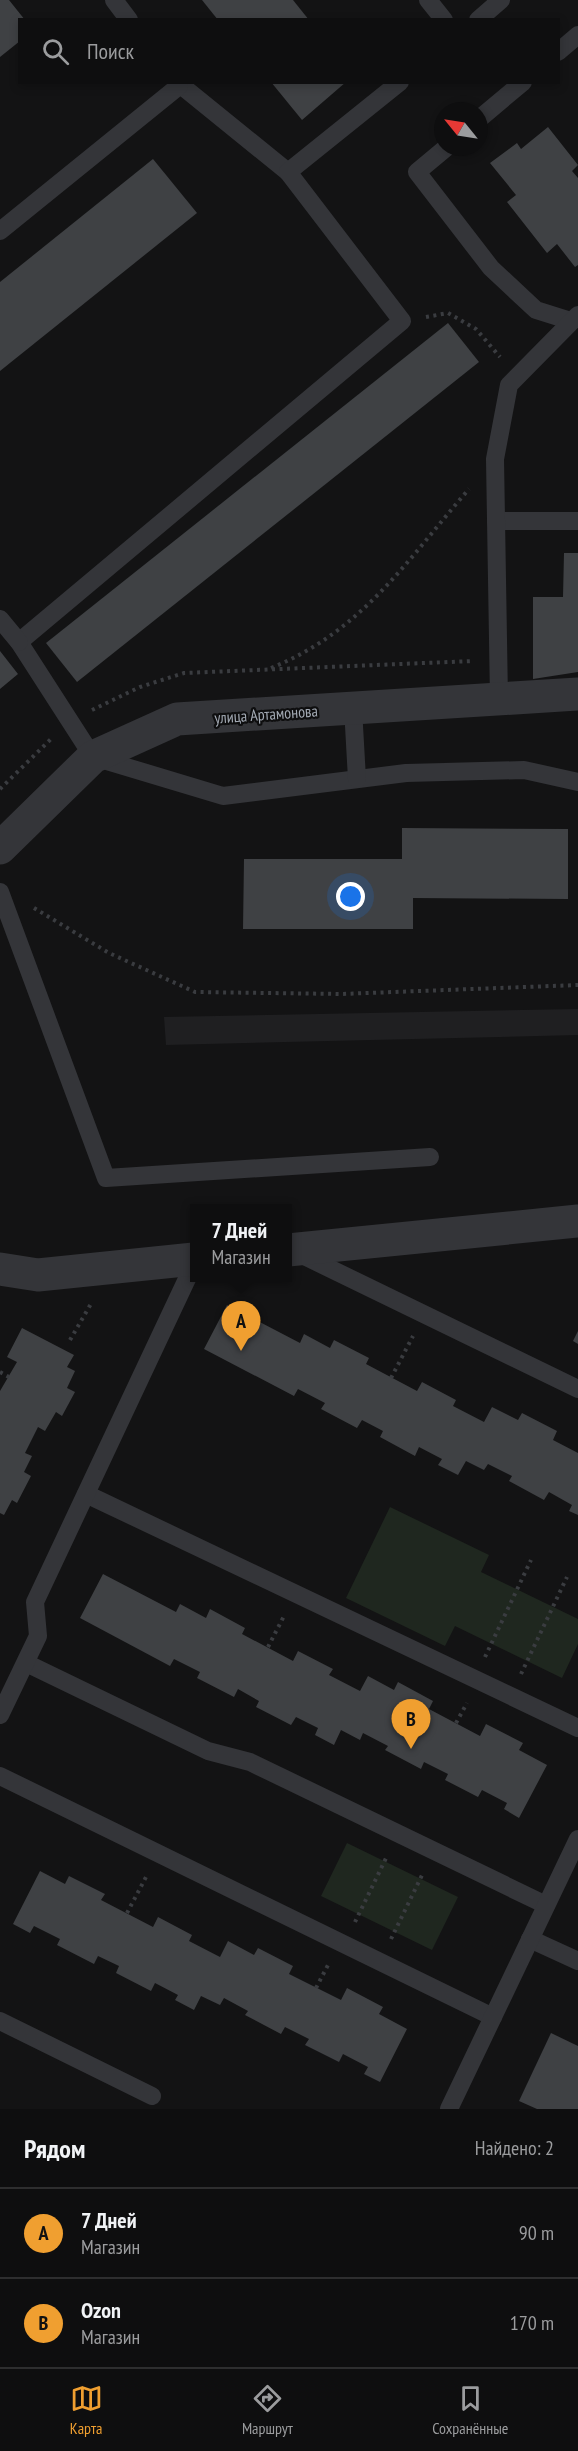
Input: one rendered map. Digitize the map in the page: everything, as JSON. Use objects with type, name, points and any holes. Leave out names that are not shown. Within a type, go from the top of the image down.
[{"type":"street","name":"улица Артамонова","points":[[0,848],[93,757],[177,719],[578,694]]},
{"type":"street","points":[[292,1249],[578,1221]]},
{"type":"street","points":[[0,1269],[38,1275],[190,1260]]},
{"type":"lane","points":[[114,0],[128,18]]},
{"type":"lane","points":[[428,0],[442,18]]},
{"type":"lane","points":[[480,18],[501,0]]},
{"type":"lane","points":[[560,50],[578,35]]},
{"type":"lane","points":[[0,231],[178,84],[288,171],[402,321],[19,642]]},
{"type":"lane","points":[[288,171],[397,84]]},
{"type":"lane","points":[[488,111],[521,84]]},
{"type":"lane","points":[[436,156],[417,172],[491,268],[536,310],[574,318]]},
{"type":"lane","points":[[499,699],[495,459],[509,385],[574,318]]},
{"type":"lane","points":[[496,521],[578,521]]},
{"type":"lane","points":[[0,619],[19,642],[93,757],[224,796],[406,773],[524,770],[578,782]]},
{"type":"lane","points":[[353,708],[357,779]]},
{"type":"lane","points":[[0,892],[106,1178],[430,1157]]},
{"type":"lane","points":[[292,1250],[578,1389]]},
{"type":"lane","points":[[0,1715],[38,1636],[35,1602],[190,1275]]},
{"type":"lane","points":[[86,1494],[578,1728]]},
{"type":"lane","points":[[26,1663],[208,1751],[250,1762],[546,1905]]},
{"type":"lane","points":[[0,1776],[493,2017]]},
{"type":"lane","points":[[449,2109],[578,1839]]},
{"type":"lane","points":[[530,1939],[578,1961]]},
{"type":"lane","points":[[0,2021],[153,2096]]},
{"type":"path","points":[[402,321],[448,313],[476,329],[517,377]]},
{"type":"path","points":[[267,670],[298,657],[373,602],[495,459]]},
{"type":"path","points":[[30,905],[109,953],[195,992],[341,994],[578,985]]},
{"type":"path","points":[[70,1340],[93,1300]]},
{"type":"path","points":[[391,1378],[424,1315]]},
{"type":"path","points":[[0,1372],[9,1377]]},
{"type":"path","points":[[475,1678],[531,1560]]},
{"type":"path","points":[[511,1696],[567,1577]]},
{"type":"path","points":[[268,1647],[296,1593]]},
{"type":"path","points":[[344,1944],[398,1834]]},
{"type":"path","points":[[380,1962],[434,1851]]},
{"type":"path","points":[[127,1913],[158,1854]]},
{"type":"shaded area","points":[[578,1009],[578,1035],[166,1045],[164,1017]]},
{"type":"shaded area","points":[[390,1507],[489,1555],[481,1572],[578,1619],[578,1644],[562,1678],[455,1626],[445,1646],[346,1598]]},
{"type":"shaded area","points":[[347,1843],[458,1897],[432,1950],[321,1896]]},
{"type":"building","points":[[0,0],[9,0],[23,18],[18,18],[18,43],[0,57]]},
{"type":"building","points":[[202,0],[293,0],[307,18],[216,18]]},
{"type":"building","points":[[273,84],[344,84],[302,120]]},
{"type":"building","points":[[548,127],[578,165],[572,171],[578,178],[578,265],[575,267],[557,244],[547,253],[507,202],[516,195],[490,163],[517,143],[521,149]]},
{"type":"building","points":[[153,159],[197,213],[0,371],[0,282]]},
{"type":"building","points":[[448,323],[479,362],[77,682],[46,643]]},
{"type":"building","points":[[564,553],[578,553],[578,672],[533,679],[533,597],[563,597]]},
{"type":"building","points":[[0,651],[18,674],[0,689]]},
{"type":"building","points":[[402,828],[568,829],[568,899],[413,898],[413,929],[243,929],[244,859],[402,859]]},
{"type":"building","points":[[227,1305],[300,1343],[304,1334],[330,1348],[334,1340],[369,1358],[366,1364],[417,1391],[422,1382],[456,1400],[453,1406],[484,1422],[492,1407],[518,1420],[522,1413],[557,1431],[553,1440],[578,1453],[578,1515],[569,1511],[572,1505],[549,1492],[544,1500],[509,1481],[512,1476],[488,1464],[484,1470],[466,1461],[458,1475],[438,1465],[442,1459],[419,1447],[415,1456],[380,1437],[383,1431],[362,1420],[357,1428],[321,1409],[325,1403],[298,1389],[294,1396],[204,1349]]},
{"type":"building","points":[[22,1328],[74,1355],[67,1367],[75,1371],[67,1388],[75,1392],[62,1416],[56,1412],[45,1431],[38,1427],[25,1453],[32,1456],[24,1472],[31,1476],[17,1503],[12,1500],[4,1515],[0,1513],[0,1391],[17,1362],[7,1357]]},
{"type":"building","points":[[578,1331],[578,1344],[573,1341]]},
{"type":"building","points":[[103,1574],[176,1612],[180,1604],[206,1618],[210,1609],[245,1628],[242,1634],[293,1661],[298,1651],[333,1669],[329,1675],[360,1691],[368,1676],[394,1690],[398,1682],[433,1701],[429,1709],[480,1736],[486,1724],[523,1743],[519,1750],[547,1765],[519,1818],[504,1809],[507,1803],[482,1790],[478,1797],[445,1780],[448,1774],[424,1762],[421,1769],[385,1750],[388,1746],[363,1733],[360,1740],[341,1730],[334,1745],[315,1735],[318,1728],[296,1717],[291,1725],[256,1707],[259,1701],[238,1689],[234,1697],[197,1678],[200,1672],[174,1659],[170,1666],[80,1618]]},
{"type":"building","points":[[40,1871],[65,1884],[69,1876],[105,1894],[101,1900],[153,1927],[158,1917],[192,1935],[189,1941],[220,1957],[228,1941],[254,1955],[258,1948],[293,1966],[289,1974],[341,2000],[347,1988],[383,2007],[379,2014],[407,2029],[380,2082],[364,2074],[368,2067],[343,2054],[339,2062],[305,2045],[309,2039],[285,2027],[281,2034],[245,2015],[248,2011],[224,1998],[220,2005],[201,1996],[194,2010],[175,2000],[178,1995],[155,1983],[151,1991],[116,1973],[119,1966],[98,1956],[94,1964],[57,1945],[60,1939],[34,1926],[30,1933],[13,1924]]},
{"type":"building","points":[[551,2033],[578,2046],[578,2109],[537,2109],[519,2101]]},
{"type":"place","name":"7 Дней","points":[[241,1351]]},
{"type":"place","name":"Ozon","points":[[411,1749]]}]
